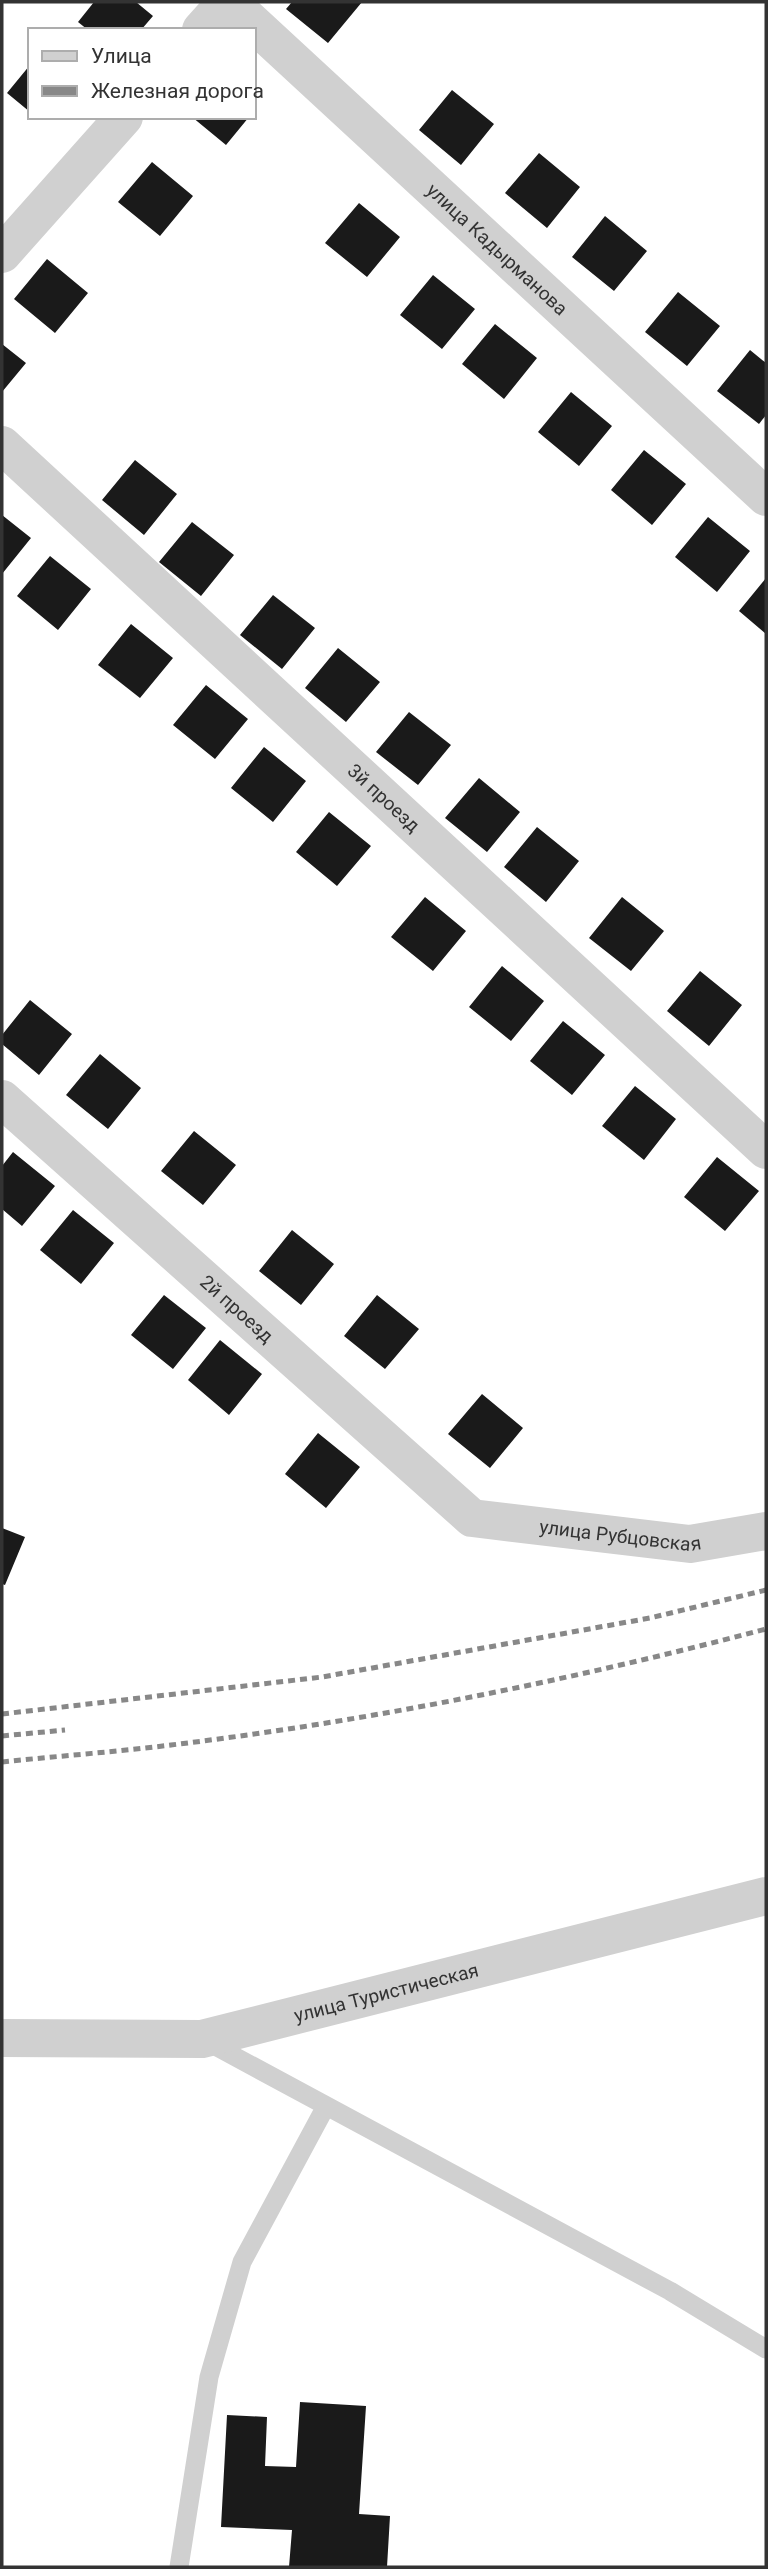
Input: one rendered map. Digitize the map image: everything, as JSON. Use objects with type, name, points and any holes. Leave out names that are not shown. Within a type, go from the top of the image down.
[{"type":"street","points":[[203,28],[228,2]]},
{"type":"street","name":"улица Кадырманова","points":[[228,2],[766,497]]},
{"type":"street","points":[[2,254],[122,119]]},
{"type":"street","name":"3й проезд","points":[[2,445],[766,1150]]},
{"type":"street","name":"2й проезд","points":[[2,1099],[472,1518]]},
{"type":"street","name":"улица Рубцовская","points":[[472,1518],[690,1545],[766,1531]]},
{"type":"street","name":"улица Туристическая","points":[[2,2038],[202,2039],[766,1896]]},
{"type":"lane","points":[[202,2039],[670,2291],[766,2349]]},
{"type":"lane","points":[[179,2567],[209,2377],[242,2262],[326,2106]]},
{"type":"building","points":[[94,2],[136,2],[153,16],[143,28],[86,28],[78,22]]},
{"type":"building","points":[[292,2],[362,2],[328,43],[286,9]]},
{"type":"building","points":[[28,67],[28,110],[7,93]]},
{"type":"building","points":[[452,90],[494,124],[461,165],[419,130]]},
{"type":"building","points":[[194,119],[247,119],[226,145]]},
{"type":"building","points":[[539,153],[580,187],[547,228],[505,193]]},
{"type":"building","points":[[152,162],[193,196],[160,236],[118,202]]},
{"type":"building","points":[[359,203],[400,237],[367,277],[325,243]]},
{"type":"building","points":[[605,216],[647,251],[614,291],[572,257]]},
{"type":"building","points":[[47,259],[88,293],[55,333],[14,299]]},
{"type":"building","points":[[433,275],[475,309],[442,349],[400,315]]},
{"type":"building","points":[[678,292],[720,326],[687,366],[645,332]]},
{"type":"building","points":[[495,324],[537,358],[504,399],[462,364]]},
{"type":"building","points":[[2,344],[26,363],[2,392]]},
{"type":"building","points":[[750,350],[766,363],[766,415],[759,424],[717,391]]},
{"type":"building","points":[[571,392],[612,426],[579,466],[538,432]]},
{"type":"building","points":[[644,450],[686,484],[652,525],[611,490]]},
{"type":"building","points":[[135,460],[177,494],[144,535],[102,500]]},
{"type":"building","points":[[2,515],[31,538],[2,574]]},
{"type":"building","points":[[708,517],[750,551],[717,592],[675,557]]},
{"type":"building","points":[[192,522],[234,555],[201,596],[159,562]]},
{"type":"building","points":[[50,556],[91,589],[58,630],[17,596]]},
{"type":"building","points":[[766,578],[766,634],[739,611]]},
{"type":"building","points":[[273,595],[315,628],[282,669],[240,635]]},
{"type":"building","points":[[131,624],[173,658],[140,698],[98,665]]},
{"type":"building","points":[[338,648],[380,682],[346,722],[305,688]]},
{"type":"building","points":[[206,685],[248,719],[215,759],[173,725]]},
{"type":"building","points":[[409,712],[451,745],[418,785],[376,752]]},
{"type":"building","points":[[264,747],[306,781],[273,822],[231,788]]},
{"type":"building","points":[[479,778],[520,812],[487,852],[445,818]]},
{"type":"building","points":[[329,812],[371,846],[337,886],[296,852]]},
{"type":"building","points":[[537,827],[579,861],[546,902],[504,867]]},
{"type":"building","points":[[425,897],[466,931],[433,971],[391,937]]},
{"type":"building","points":[[622,897],[664,931],[631,971],[589,938]]},
{"type":"building","points":[[502,966],[544,1001],[511,1041],[469,1007]]},
{"type":"building","points":[[700,971],[742,1005],[709,1046],[667,1011]]},
{"type":"building","points":[[30,1000],[72,1034],[39,1075],[2,1044],[2,1035]]},
{"type":"building","points":[[563,1021],[605,1055],[572,1095],[530,1061]]},
{"type":"building","points":[[100,1054],[141,1088],[108,1129],[66,1095]]},
{"type":"building","points":[[635,1086],[676,1119],[644,1160],[602,1126]]},
{"type":"building","points":[[194,1131],[236,1165],[203,1205],[161,1171]]},
{"type":"building","points":[[13,1152],[55,1186],[22,1226],[2,1209],[2,1166]]},
{"type":"building","points":[[717,1157],[759,1191],[725,1231],[684,1197]]},
{"type":"building","points":[[73,1210],[114,1243],[81,1284],[40,1250]]},
{"type":"building","points":[[292,1230],[334,1264],[301,1305],[259,1271]]},
{"type":"building","points":[[164,1295],[206,1328],[173,1369],[131,1335]]},
{"type":"building","points":[[377,1295],[419,1329],[385,1369],[344,1336]]},
{"type":"building","points":[[220,1340],[262,1374],[229,1415],[188,1380]]},
{"type":"building","points":[[482,1394],[523,1428],[490,1468],[448,1434]]},
{"type":"building","points":[[318,1433],[360,1467],[326,1508],[285,1474]]},
{"type":"building","points":[[2,1528],[25,1537],[5,1585],[2,1584]]},
{"type":"building","points":[[300,2402],[366,2406],[359,2514],[390,2516],[387,2567],[289,2567],[292,2530],[221,2527],[227,2415],[267,2417],[265,2466],[296,2467]]},
{"type":"railway","points":[[2,1714],[322,1677],[650,1618],[766,1590]]},
{"type":"railway","points":[[2,1762],[171,1745],[396,1711],[545,1682],[766,1629]]},
{"type":"railway","points":[[2,1736],[65,1730]]}]
